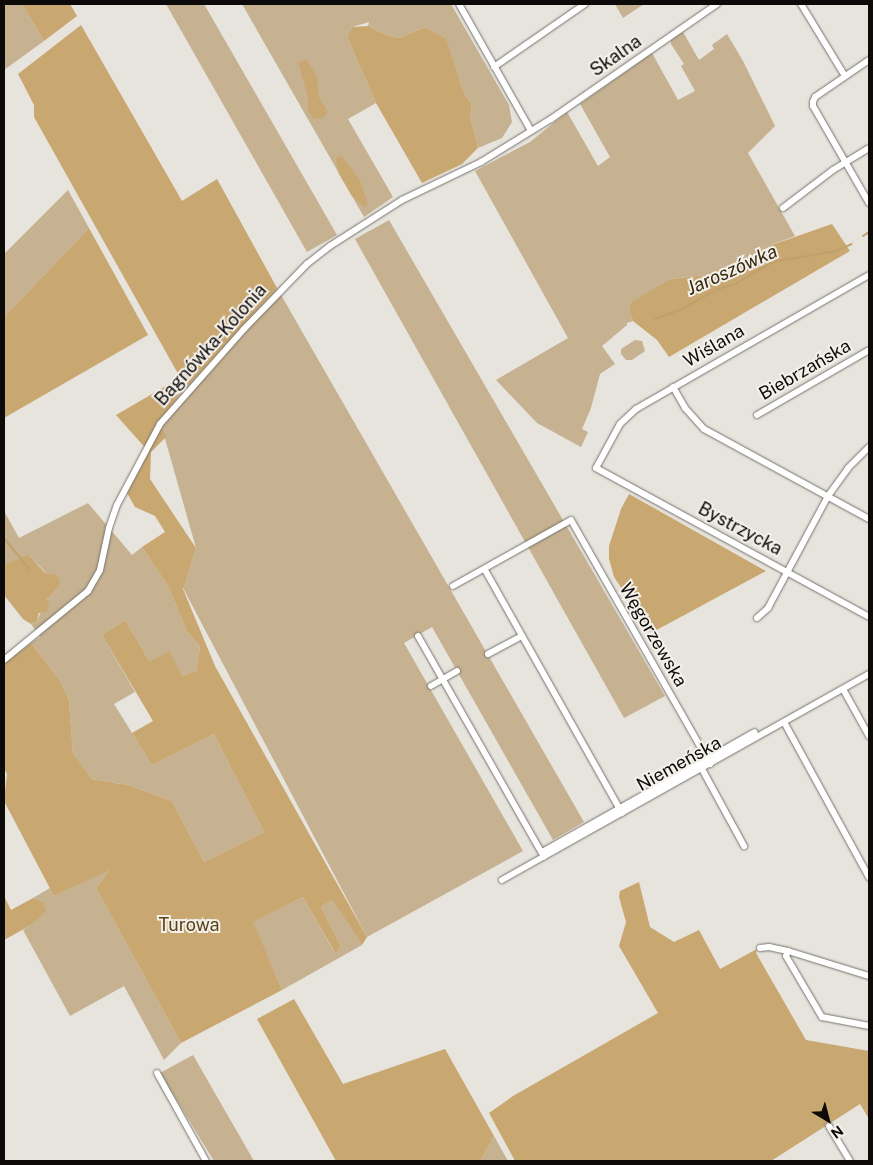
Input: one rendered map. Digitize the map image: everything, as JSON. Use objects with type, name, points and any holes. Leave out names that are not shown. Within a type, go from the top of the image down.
[{"type":"street","points":[[494,67],[585,4]]},
{"type":"street","name":"Skalna","points":[[531,131],[716,4]]},
{"type":"street","points":[[801,4],[845,76]]},
{"type":"street","points":[[462,5],[494,67],[531,131]]},
{"type":"street","points":[[869,60],[815,97],[813,106],[869,203]]},
{"type":"street","name":"Bagnówka-Kolonia","points":[[4,660],[88,591],[100,570],[108,528],[117,506],[160,424],[244,329],[307,264],[330,246],[402,200],[467,170],[531,131]]},
{"type":"street","points":[[783,208],[846,162],[869,148]]},
{"type":"street","name":"Wiślana","points":[[596,468],[623,420],[636,409],[869,275]]},
{"type":"street","name":"Biebrzańska","points":[[757,415],[869,350]]},
{"type":"street","points":[[673,387],[685,408],[704,429],[869,519]]},
{"type":"street","points":[[757,618],[768,608],[828,496],[848,468],[869,447]]},
{"type":"street","name":"Bystrzycka","points":[[596,468],[869,617]]},
{"type":"street","name":"Węgorzewska","points":[[485,570],[571,520],[709,761]]},
{"type":"street","points":[[453,586],[485,570],[620,811],[709,761],[755,732]]},
{"type":"street","points":[[418,636],[543,854]]},
{"type":"street","points":[[488,654],[522,636]]},
{"type":"street","points":[[431,686],[457,671]]},
{"type":"street","name":"Niemeńska","points":[[502,880],[543,854],[620,811],[702,769],[709,761],[784,722],[869,674]]},
{"type":"street","points":[[843,689],[869,736]]},
{"type":"street","points":[[784,722],[869,877]]},
{"type":"street","points":[[702,769],[744,846]]},
{"type":"street","points":[[760,948],[769,947],[788,951],[869,976]]},
{"type":"street","points":[[788,951],[786,956],[822,1017],[869,1026]]},
{"type":"street","points":[[157,1073],[206,1161]]},
{"type":"street","points":[[829,1126],[850,1161]]},
{"type":"shaded area","points":[[4,4],[22,4],[44,41],[4,70]]},
{"type":"shaded area","points":[[166,4],[204,4],[337,235],[307,252]]},
{"type":"shaded area","points":[[242,4],[451,4],[509,105],[512,122],[502,138],[478,148],[470,116],[472,105],[463,91],[445,39],[426,27],[399,38],[384,34],[368,26],[369,22],[352,27],[347,37],[376,103],[348,119],[393,197],[364,217]]},
{"type":"shaded area","points":[[615,4],[644,4],[623,18]]},
{"type":"shaded area","points":[[683,32],[699,60],[714,49],[712,45],[727,34],[743,61],[775,126],[748,153],[795,236],[766,247],[736,268],[723,273],[671,279],[629,310],[633,321],[627,323],[602,346],[615,364],[600,374],[591,408],[582,429],[588,432],[581,447],[537,423],[496,380],[568,338],[475,171],[530,142],[567,112],[598,166],[610,157],[580,104],[652,53],[678,100],[695,91],[681,66],[684,64],[671,44],[671,40]]},
{"type":"shaded area","points":[[68,190],[89,228],[4,317],[4,254]]},
{"type":"shaded area","points":[[389,220],[665,696],[624,718],[355,239]]},
{"type":"shaded area","points":[[277,288],[584,822],[553,840],[432,627],[404,643],[523,851],[367,937],[183,588],[196,548],[162,428],[178,395]]},
{"type":"shaded area","points":[[635,340],[642,341],[645,351],[632,360],[626,360],[621,354],[621,349]]},
{"type":"shaded area","points":[[88,503],[132,555],[142,547],[168,586],[187,632],[200,646],[196,671],[182,676],[150,662],[125,620],[102,635],[135,692],[114,704],[152,765],[214,734],[264,832],[204,862],[172,801],[128,785],[92,779],[73,755],[69,700],[60,681],[31,643],[40,637],[31,624],[37,621],[46,600],[59,587],[30,556],[4,565],[4,511],[19,538]]},
{"type":"shaded area","points":[[111,869],[96,888],[181,1043],[164,1060],[124,986],[70,1016],[23,930],[31,925],[42,901],[33,898],[50,888],[54,896]]},
{"type":"shaded area","points":[[303,897],[334,952],[341,946],[321,907],[332,900],[362,945],[282,990],[252,922]]},
{"type":"shaded area","points":[[193,1055],[254,1161],[214,1161],[160,1073]]},
{"type":"shaded area","points":[[494,1136],[508,1161],[480,1161]]},
{"type":"green space","points":[[22,4],[70,4],[77,16],[44,41]]},
{"type":"green space","points":[[81,25],[182,201],[217,179],[277,288],[188,385],[181,379],[34,117],[34,105],[18,74]]},
{"type":"green space","points":[[368,26],[384,34],[399,38],[426,27],[446,39],[463,91],[472,105],[470,116],[478,148],[462,164],[422,183],[376,103],[347,37],[352,27]]},
{"type":"green space","points":[[306,59],[317,77],[319,98],[328,112],[323,118],[314,119],[308,111],[308,97],[298,62]]},
{"type":"green space","points":[[342,156],[360,181],[368,204],[364,207],[352,196],[339,174],[336,158]]},
{"type":"green space","points":[[832,224],[850,251],[669,357],[657,340],[633,321],[629,310],[633,301],[671,279],[723,273],[736,268],[766,247]]},
{"type":"green space","points":[[89,228],[148,335],[4,418],[4,317]]},
{"type":"green space","name":"Turowa","points":[[171,383],[178,395],[162,428],[166,437],[151,452],[150,479],[196,548],[183,589],[215,666],[367,937],[362,945],[332,900],[321,907],[341,946],[335,953],[303,897],[253,922],[282,990],[181,1043],[96,888],[110,870],[54,896],[4,801],[7,774],[4,768],[4,664],[31,643],[60,681],[69,700],[73,754],[92,779],[128,785],[172,801],[204,862],[264,832],[214,734],[152,765],[132,733],[153,721],[102,635],[125,620],[150,662],[169,651],[182,676],[196,671],[200,646],[187,632],[168,586],[142,547],[165,532],[155,516],[135,507],[127,493],[149,452],[116,415]]},
{"type":"green space","points":[[629,494],[766,571],[651,633],[614,577],[609,559],[609,546],[621,509]]},
{"type":"green space","points":[[30,556],[44,572],[49,575],[54,573],[60,580],[59,587],[46,600],[49,603],[47,612],[39,613],[37,621],[31,624],[23,619],[4,595],[4,565]]},
{"type":"green space","points":[[639,882],[650,927],[674,942],[699,930],[720,969],[757,949],[756,953],[806,1040],[869,1051],[869,1119],[860,1104],[771,1161],[515,1161],[489,1113],[513,1096],[658,1013],[619,946],[626,922],[619,897],[620,891]]},
{"type":"green space","points":[[4,896],[11,910],[33,898],[42,901],[46,911],[31,925],[4,940]]},
{"type":"green space","points":[[294,999],[343,1084],[445,1049],[494,1136],[480,1161],[336,1161],[257,1019]]},
{"type":"waterway","name":"Jaroszówka","points":[[863,236],[869,232]]},
{"type":"waterway","name":"Jaroszówka","points":[[655,319],[680,310],[718,289],[735,284],[773,262],[836,251],[852,244]]},
{"type":"waterway","points":[[4,538],[29,569]]}]
